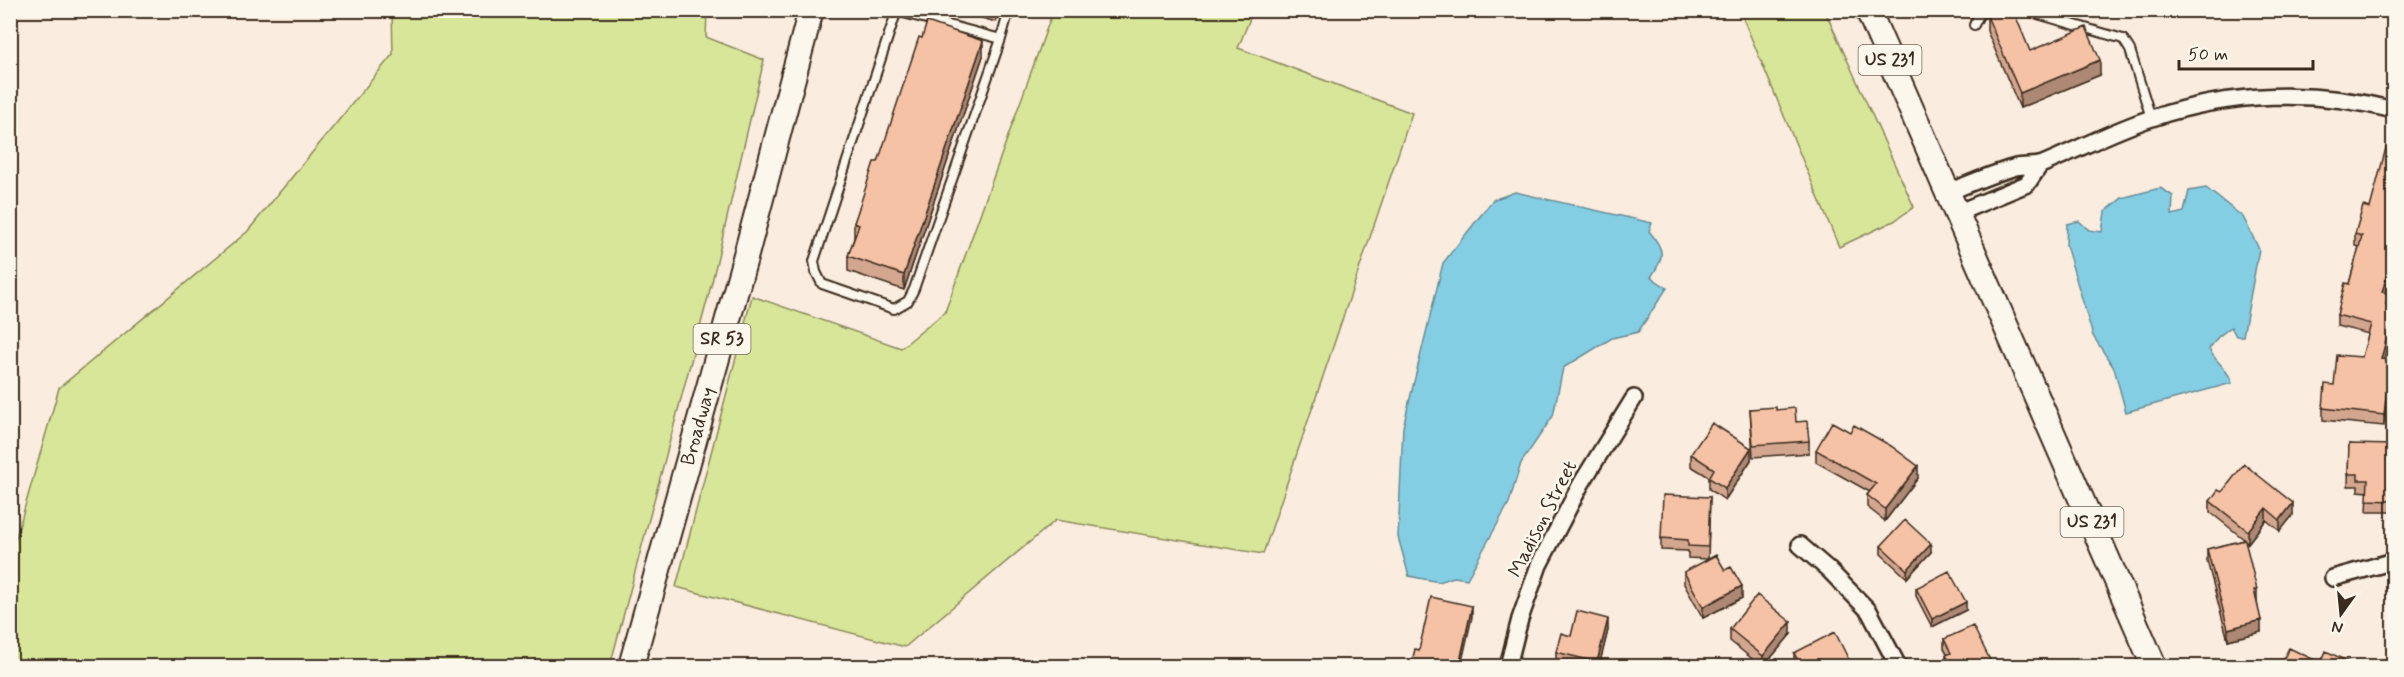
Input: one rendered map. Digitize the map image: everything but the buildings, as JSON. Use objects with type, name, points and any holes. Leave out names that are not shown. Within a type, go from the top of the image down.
[{"type":"main road","name":"Broadway","points":[[631,666],[747,251],[811,10]]},
{"type":"main road","name":"US 231","points":[[1868,10],[2154,666]]},
{"type":"street","points":[[1952,203],[2017,167],[2040,165],[2151,118],[2212,103],[2263,96],[2338,98],[2394,110]]},
{"type":"street","points":[[1952,203],[2027,183],[2040,165]]},
{"type":"street","name":"Madison Street","points":[[1508,666],[1520,619],[1539,565],[1581,484],[1634,398]]},
{"type":"street","points":[[1800,544],[1869,611],[1898,666]]},
{"type":"street","points":[[2333,578],[2394,561]]},
{"type":"lane","points":[[1001,39],[897,11],[814,261],[822,284],[894,309],[908,301],[1001,39],[1009,10]]},
{"type":"lane","points":[[1974,25],[1980,13],[1986,10]]},
{"type":"lane","points":[[2024,10],[2123,39],[2130,50],[2151,118]]},
{"type":"green space","points":[[392,11],[707,11],[706,37],[764,60],[712,282],[610,666],[11,666],[11,555],[59,388],[247,232],[393,54]]},
{"type":"green space","points":[[1053,11],[1253,11],[1238,48],[1412,113],[1263,554],[1056,520],[905,647],[676,587],[752,296],[901,348],[945,312]]},
{"type":"green space","points":[[1740,11],[1825,11],[1914,207],[1894,221],[1839,247]]},
{"type":"water","points":[[2160,188],[2173,196],[2172,215],[2184,212],[2189,191],[2206,188],[2243,217],[2259,249],[2243,336],[2236,336],[2231,327],[2218,337],[2209,349],[2228,373],[2232,383],[2126,412],[2114,368],[2093,336],[2066,245],[2067,224],[2079,221],[2089,230],[2102,232],[2105,212],[2122,198]]},
{"type":"water","points":[[1515,192],[1652,223],[1649,231],[1658,243],[1661,259],[1651,277],[1667,288],[1638,332],[1612,338],[1563,368],[1553,416],[1521,463],[1509,503],[1467,579],[1454,577],[1439,582],[1409,576],[1398,537],[1403,427],[1443,263],[1493,200]]}]
